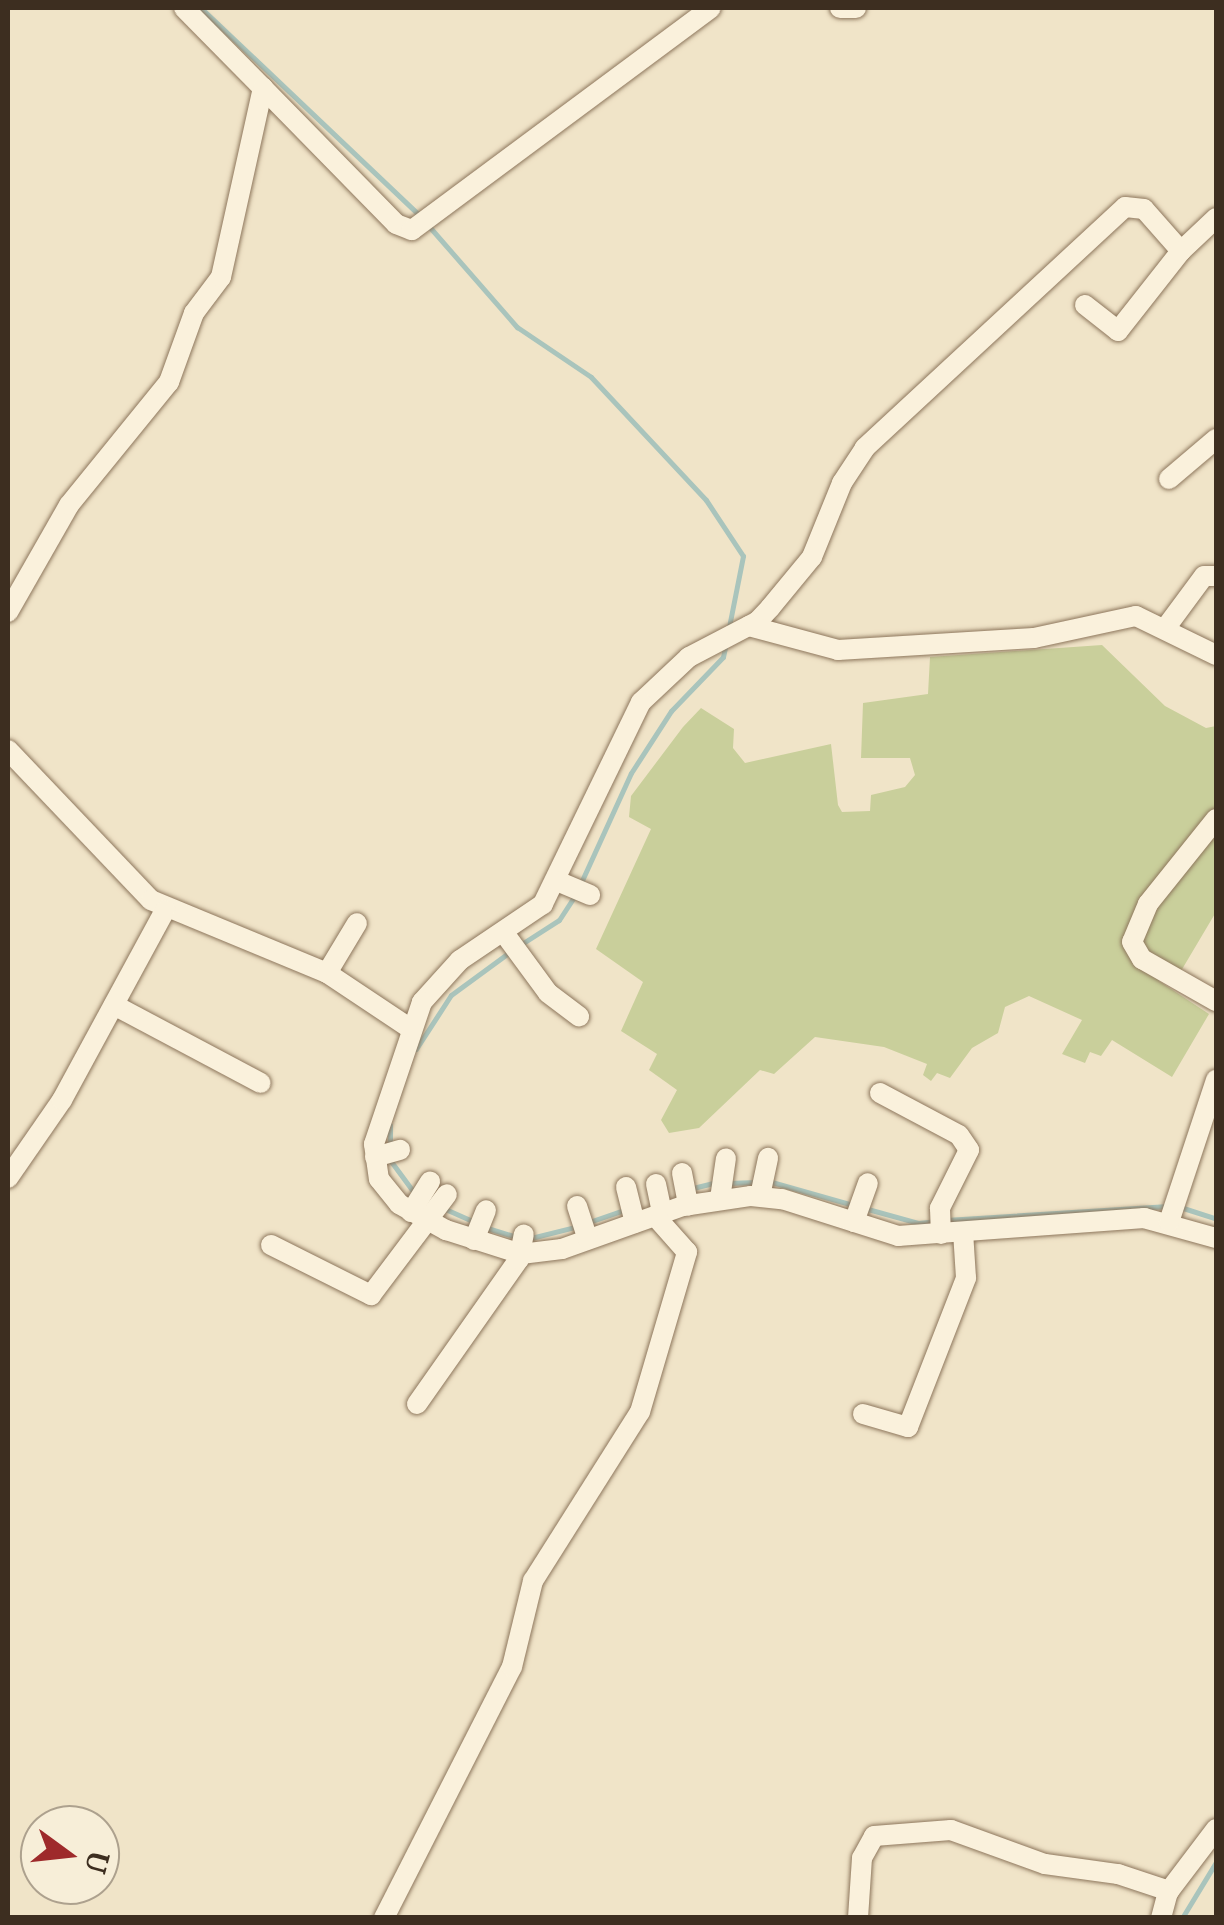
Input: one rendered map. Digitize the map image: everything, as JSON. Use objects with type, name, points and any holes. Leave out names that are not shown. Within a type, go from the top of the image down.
[{"type":"street","points":[[184,8],[396,224],[412,230],[711,8]]},
{"type":"street","points":[[840,8],[856,8]]},
{"type":"street","points":[[8,612],[69,505],[169,382],[194,313],[221,277],[262,88]]},
{"type":"street","points":[[522,1244],[430,1200],[385,1192],[395,1105],[409,1067],[411,1029],[440,977],[511,944],[531,916],[574,888],[641,702],[712,641],[743,627],[812,558],[842,483],[865,448],[1125,206],[1144,209],[1181,251]]},
{"type":"street","points":[[1085,304],[1118,330],[1181,251],[1216,218]]},
{"type":"street","points":[[1169,480],[1216,439]]},
{"type":"street","points":[[1166,626],[1204,576],[1216,576]]},
{"type":"street","points":[[743,627],[838,650],[1034,638],[1136,616],[1166,626],[1216,655]]},
{"type":"street","points":[[8,750],[165,910],[326,973],[411,1029]]},
{"type":"street","points":[[1216,818],[1148,904],[1132,942],[1142,958],[1216,1001]]},
{"type":"street","points":[[8,1178],[62,1100],[165,910]]},
{"type":"street","points":[[326,973],[358,923]]},
{"type":"street","points":[[511,944],[548,993],[580,1016]]},
{"type":"street","points":[[114,1004],[261,1082]]},
{"type":"street","points":[[1172,1208],[1216,1080]]},
{"type":"street","points":[[880,1092],[966,1145],[968,1158],[940,1222]]},
{"type":"street","points":[[417,1404],[522,1244],[685,1187],[723,1178],[764,1176],[861,1201],[898,1236],[940,1222],[963,1232],[1144,1218],[1172,1208]]},
{"type":"street","points":[[271,1245],[365,1296],[430,1200]]},
{"type":"street","points":[[384,1918],[512,1666],[533,1581],[640,1412],[687,1252],[646,1203]]},
{"type":"street","points":[[1172,1208],[1216,1238]]},
{"type":"street","points":[[863,1414],[908,1427],[966,1278],[963,1232]]},
{"type":"street","points":[[1161,1918],[1168,1890],[1216,1829]]},
{"type":"street","points":[[858,1918],[866,1842],[902,1830],[980,1836],[1045,1864],[1118,1874],[1168,1890]]},
{"type":"green space","points":[[1102,645],[1165,706],[1206,728],[1216,726],[1216,912],[1181,971],[1169,963],[1159,981],[1209,1014],[1172,1077],[1112,1040],[1101,1056],[1090,1052],[1085,1063],[1062,1054],[1082,1020],[1029,996],[1005,1007],[998,1033],[972,1048],[950,1078],[937,1073],[931,1081],[923,1075],[927,1064],[884,1047],[815,1037],[774,1074],[760,1070],[699,1128],[669,1133],[661,1120],[677,1090],[649,1070],[657,1054],[621,1031],[643,982],[596,949],[651,829],[629,817],[631,796],[683,727],[701,708],[734,729],[733,748],[745,763],[831,744],[842,812],[870,811],[871,795],[905,787],[915,775],[910,758],[861,758],[863,703],[928,694],[930,657]]},
{"type":"waterway","points":[[201,8],[420,216]]},
{"type":"waterway","points":[[427,224],[517,327],[591,377],[706,500],[743,556],[729,627]]},
{"type":"waterway","points":[[579,887],[631,773],[671,711],[723,657],[726,643]]},
{"type":"waterway","points":[[520,945],[559,920],[574,897]]},
{"type":"waterway","points":[[416,1049],[451,995],[511,951]]},
{"type":"waterway","points":[[390,1125],[390,1149]]},
{"type":"waterway","points":[[390,1160],[415,1194]]},
{"type":"waterway","points":[[768,1181],[853,1205]]},
{"type":"waterway","points":[[689,1189],[717,1182]]},
{"type":"waterway","points":[[728,1183],[757,1182]]},
{"type":"waterway","points":[[946,1220],[1169,1206]]},
{"type":"waterway","points":[[1180,1207],[1216,1219]]},
{"type":"waterway","points":[[443,1208],[474,1222]]},
{"type":"waterway","points":[[864,1208],[918,1223],[936,1221]]},
{"type":"waterway","points":[[589,1222],[626,1209]]},
{"type":"waterway","points":[[527,1239],[579,1226]]},
{"type":"waterway","points":[[484,1227],[516,1237]]},
{"type":"waterway","points":[[1182,1918],[1216,1862]]}]
